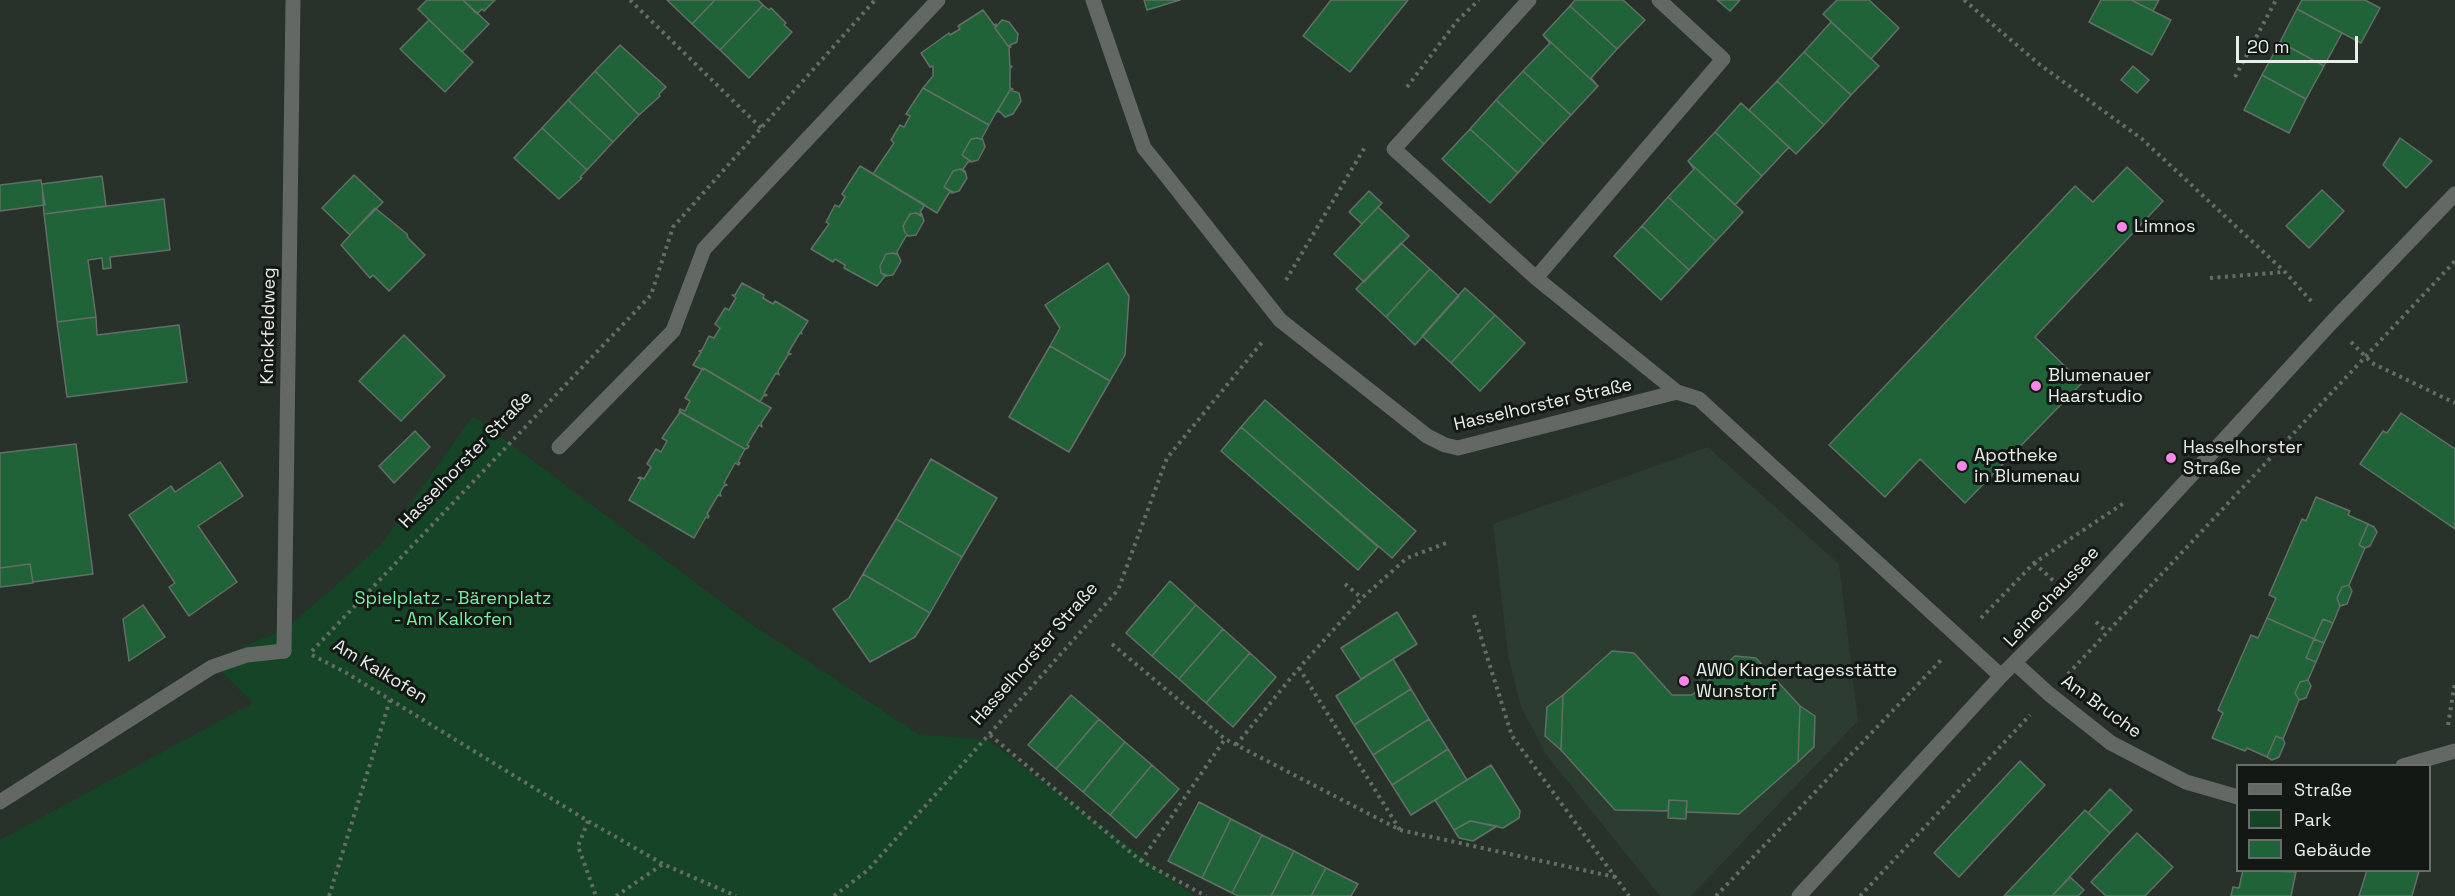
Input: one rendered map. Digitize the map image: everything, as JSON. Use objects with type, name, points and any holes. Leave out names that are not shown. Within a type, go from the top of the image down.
[{"type":"street","points":[[559,447],[673,331],[704,249],[938,0]]},
{"type":"street","name":"Hasselhorster Straße","points":[[1093,0],[1144,147],[1280,320],[1427,436],[1445,446],[1458,448],[1677,392]]},
{"type":"street","name":"Hasselhorster Straße","points":[[1529,0],[1394,149],[1536,278],[1616,345],[1677,392],[1699,399],[1959,640],[2001,676]]},
{"type":"street","points":[[1536,278],[1723,59],[1659,0]]},
{"type":"street","name":"Knickfeldweg","points":[[0,802],[212,667],[247,655],[284,651],[293,2]]},
{"type":"street","name":"Leinechaussee","points":[[1799,896],[2001,676],[2163,506],[2331,323],[2455,194]]},
{"type":"street","name":"Am Bruche","points":[[2015,663],[2049,694],[2111,743],[2186,782],[2236,796]]},
{"type":"street","points":[[2407,764],[2449,752]]},
{"type":"path","points":[[630,0],[761,128],[875,0]]},
{"type":"path","points":[[1402,94],[1457,21],[1479,0]]},
{"type":"path","points":[[1964,0],[2039,64],[2142,139],[2285,272],[2331,323],[2372,363],[2455,403]]},
{"type":"path","points":[[2235,77],[2276,0]]},
{"type":"path","name":"Hasselhorster Straße","points":[[310,653],[651,295],[673,227],[761,128]]},
{"type":"path","points":[[1280,320],[1286,281],[1369,141]]},
{"type":"path","points":[[1860,896],[2455,261]]},
{"type":"path","points":[[2210,278],[2285,272]]},
{"type":"path","name":"Hasselhorster Straße","points":[[834,896],[868,870],[1118,590],[1167,458],[1280,320]]},
{"type":"path","points":[[1716,896],[2034,563],[2125,502],[2163,506]]},
{"type":"path","points":[[1236,746],[1299,668],[1362,598],[1407,558],[1449,542]]},
{"type":"path","points":[[1346,584],[1362,598]]},
{"type":"path","points":[[1474,615],[1512,736],[1629,896]]},
{"type":"path","points":[[1112,644],[1225,739],[1400,830],[1615,877]]},
{"type":"path","name":"Am Kalkofen","points":[[310,653],[663,864],[736,896]]},
{"type":"path","points":[[1299,668],[1400,830]]},
{"type":"path","points":[[2449,752],[2455,682]]},
{"type":"path","points":[[329,896],[390,700]]},
{"type":"path","points":[[990,735],[1141,861],[1206,896]]},
{"type":"path","points":[[1141,861],[1225,739]]},
{"type":"path","points":[[588,821],[578,846],[596,896]]},
{"type":"path","points":[[616,896],[663,864]]},
{"type":"shaded area","name":"AWO Kindertagesstätte Wunstorf","points":[[1708,447],[1839,564],[1858,721],[1691,896],[1660,896],[1547,756],[1521,707],[1508,655],[1493,524]]},
{"type":"green space","name":"Spielplatz - Bärenplatz - Am Kalkofen","points":[[473,416],[748,622],[920,735],[987,739],[1194,896],[0,896],[0,840],[253,703],[211,661],[287,628],[381,545]]},
{"type":"building","points":[[427,0],[463,0],[489,24],[462,52],[418,9]]},
{"type":"building","points":[[463,0],[495,0],[484,11],[482,9],[477,14]]},
{"type":"building","points":[[667,0],[715,0],[692,24]]},
{"type":"building","points":[[715,0],[758,0],[763,5],[720,50],[692,24]]},
{"type":"building","points":[[1144,0],[1180,0],[1147,10]]},
{"type":"building","points":[[1331,0],[1408,0],[1350,72],[1303,36]]},
{"type":"building","points":[[1575,0],[1623,0],[1645,20],[1617,49],[1570,6]]},
{"type":"building","points":[[1717,0],[1740,0],[1730,11]]},
{"type":"building","points":[[1837,0],[1869,0],[1899,28],[1871,59],[1823,14]]},
{"type":"building","points":[[2101,0],[2131,0],[2171,20],[2152,55],[2089,22]]},
{"type":"building","points":[[2131,0],[2159,0],[2153,11]]},
{"type":"building","points":[[2302,0],[2365,0],[2380,8],[2361,43],[2297,9]]},
{"type":"building","points":[[763,5],[769,10],[771,8],[792,32],[749,78],[720,50]]},
{"type":"building","points":[[1570,6],[1617,49],[1591,78],[1598,86],[1543,35]]},
{"type":"building","points":[[2297,9],[2342,33],[2324,66],[2280,42]]},
{"type":"building","points":[[983,10],[994,25],[996,24],[995,28],[1011,47],[1009,48],[1010,67],[1012,66],[1010,88],[1013,89],[1010,90],[999,112],[997,111],[989,125],[923,88],[933,76],[933,66],[930,67],[921,53],[949,33],[950,35],[960,29],[958,26]]},
{"type":"building","points":[[429,20],[473,62],[445,92],[400,49]]},
{"type":"building","points":[[1002,20],[1009,22],[1018,34],[1017,42],[1008,46],[995,28]]},
{"type":"building","points":[[1831,22],[1879,66],[1851,95],[1804,52]]},
{"type":"building","points":[[1543,35],[1598,86],[1571,115],[1523,71],[1550,43]]},
{"type":"building","points":[[2280,42],[2324,66],[2306,99],[2262,75]]},
{"type":"building","points":[[620,45],[666,87],[659,94],[660,96],[639,115],[595,71]]},
{"type":"building","points":[[1804,52],[1851,95],[1824,125],[1777,81]]},
{"type":"building","points":[[2133,66],[2149,80],[2137,93],[2121,80]]},
{"type":"building","points":[[595,71],[639,115],[613,142],[568,100]]},
{"type":"building","points":[[1523,71],[1571,115],[1544,144],[1496,100]]},
{"type":"building","points":[[2262,75],[2306,99],[2289,133],[2244,110]]},
{"type":"building","points":[[1777,81],[1824,125],[1796,154],[1749,110]]},
{"type":"building","points":[[923,88],[989,125],[983,140],[971,139],[962,155],[971,161],[963,169],[964,172],[960,169],[953,171],[944,187],[953,192],[949,193],[937,213],[873,174],[894,143],[891,140],[900,125],[904,127],[910,116],[906,114]]},
{"type":"building","points":[[1010,90],[1019,93],[1021,101],[1013,114],[1005,117],[998,110]]},
{"type":"building","points":[[568,100],[613,142],[587,170],[542,128]]},
{"type":"building","points":[[1496,100],[1544,144],[1518,173],[1470,129]]},
{"type":"building","points":[[1741,103],[1789,147],[1762,176],[1715,132]]},
{"type":"building","points":[[542,128],[587,170],[580,177],[582,178],[559,199],[514,158]]},
{"type":"building","points":[[1470,129],[1518,173],[1490,203],[1442,159]]},
{"type":"building","points":[[1715,132],[1762,176],[1735,205],[1688,161]]},
{"type":"building","points":[[2400,138],[2432,161],[2406,188],[2383,165]]},
{"type":"building","points":[[971,139],[983,140],[985,147],[978,160],[971,162],[962,155]]},
{"type":"building","points":[[1688,161],[1743,212],[1716,241],[1668,197],[1694,169]]},
{"type":"building","points":[[860,166],[925,205],[920,212],[921,216],[916,213],[910,214],[903,226],[905,233],[909,236],[906,236],[897,252],[898,255],[886,254],[880,266],[881,273],[886,275],[877,286],[844,268],[845,265],[835,259],[833,262],[811,249],[829,224],[826,222],[835,205],[839,207],[845,197],[842,194]]},
{"type":"building","points":[[2127,167],[2163,201],[2035,337],[2082,383],[1965,503],[1920,459],[1885,497],[1829,445],[2075,186],[2093,202]]},
{"type":"building","points":[[960,169],[965,171],[967,178],[959,191],[952,193],[944,187],[953,171]]},
{"type":"building","points":[[354,175],[383,202],[350,235],[322,208]]},
{"type":"building","points":[[102,176],[106,206],[44,214],[42,184]]},
{"type":"building","points":[[41,180],[45,205],[0,211],[0,185]]},
{"type":"building","points":[[2322,190],[2344,211],[2309,248],[2286,226]]},
{"type":"building","points":[[1369,191],[1382,203],[1362,224],[1349,212]]},
{"type":"building","points":[[1668,197],[1716,241],[1689,270],[1642,226]]},
{"type":"building","points":[[164,199],[170,250],[110,257],[111,268],[103,269],[102,258],[88,260],[96,317],[57,322],[44,214]]},
{"type":"building","points":[[1378,207],[1409,236],[1364,282],[1334,254]]},
{"type":"building","points":[[375,208],[407,234],[408,238],[425,255],[389,291],[373,275],[370,278],[341,245]]},
{"type":"building","points":[[910,214],[922,215],[924,221],[916,235],[909,236],[905,233],[903,226]]},
{"type":"building","points":[[1642,226],[1689,270],[1661,300],[1614,256]]},
{"type":"building","points":[[1401,243],[1430,269],[1386,317],[1356,289]]},
{"type":"building","points":[[886,254],[898,255],[901,261],[893,275],[886,276],[881,273],[880,266]]},
{"type":"building","points":[[1108,263],[1129,296],[1125,355],[1110,381],[1050,346],[1060,328],[1045,305]]},
{"type":"building","points":[[1430,269],[1459,296],[1415,345],[1386,317]]},
{"type":"building","points":[[742,283],[764,295],[763,298],[773,304],[775,301],[808,321],[802,334],[800,333],[788,353],[791,354],[778,371],[779,375],[776,373],[764,393],[767,395],[764,395],[760,402],[703,368],[703,370],[693,365],[709,336],[714,338],[720,328],[715,324],[725,308],[729,310],[736,298],[732,295],[735,295]]},
{"type":"building","points":[[1465,288],[1495,315],[1451,363],[1422,336]]},
{"type":"building","points":[[1495,315],[1525,343],[1480,391],[1451,363]]},
{"type":"building","points":[[96,317],[97,335],[179,325],[187,382],[67,397],[57,322]]},
{"type":"building","points":[[404,335],[445,376],[401,421],[359,381]]},
{"type":"building","points":[[1050,346],[1110,381],[1069,452],[1009,417]]},
{"type":"building","points":[[703,368],[771,408],[761,423],[762,427],[759,425],[747,445],[748,448],[745,449],[679,411],[680,409],[685,411],[690,401],[685,398]]},
{"type":"building","points":[[1265,400],[1416,531],[1392,558],[1241,427]]},
{"type":"building","points":[[680,412],[745,449],[738,462],[739,465],[735,463],[724,483],[727,485],[720,493],[721,496],[718,495],[707,514],[708,518],[706,517],[694,538],[629,500],[641,479],[638,478],[644,479],[651,467],[647,464],[656,449],[661,452],[667,441],[662,438]]},
{"type":"building","points":[[2401,413],[2455,449],[2455,529],[2360,464],[2383,431],[2387,433]]},
{"type":"building","points":[[1241,427],[1378,547],[1358,570],[1221,451]]},
{"type":"building","points":[[415,431],[430,447],[394,483],[379,466]]},
{"type":"building","points":[[76,444],[93,574],[33,582],[30,564],[0,568],[0,453]]},
{"type":"building","points":[[931,459],[997,498],[962,557],[896,519]]},
{"type":"building","points":[[220,462],[243,496],[198,526],[237,582],[189,616],[169,587],[175,583],[129,515],[171,486],[175,492]]},
{"type":"building","points":[[2316,497],[2350,511],[2348,515],[2368,524],[2359,545],[2365,548],[2349,585],[2342,587],[2337,598],[2340,606],[2333,623],[2323,619],[2314,639],[2267,618],[2276,598],[2269,595],[2302,519],[2306,521]]},
{"type":"building","points":[[896,519],[962,557],[930,613],[863,574]]},
{"type":"building","points":[[2368,524],[2377,532],[2370,546],[2365,548],[2359,545]]},
{"type":"building","points":[[30,564],[33,583],[0,587],[0,568]]},
{"type":"building","points":[[863,574],[930,613],[915,637],[870,662],[833,609],[849,598]]},
{"type":"building","points":[[1170,581],[1196,605],[1152,656],[1126,633]]},
{"type":"building","points":[[2349,585],[2352,591],[2347,604],[2340,606],[2337,598],[2342,587]]},
{"type":"building","points":[[143,605],[165,637],[129,661],[123,619]]},
{"type":"building","points":[[1196,605],[1223,629],[1179,679],[1152,656]]},
{"type":"building","points":[[1397,612],[1417,644],[1361,679],[1341,648]]},
{"type":"building","points":[[2267,618],[2314,639],[2306,658],[2316,662],[2308,680],[2300,682],[2295,693],[2299,700],[2283,739],[2276,736],[2267,757],[2247,748],[2245,751],[2212,738],[2223,713],[2218,710],[2251,635],[2258,638]]},
{"type":"building","points":[[2323,619],[2333,623],[2324,643],[2314,639]]},
{"type":"building","points":[[1223,629],[1250,653],[1206,703],[1179,679]]},
{"type":"building","points":[[2314,639],[2324,643],[2316,662],[2306,658]]},
{"type":"building","points":[[1612,651],[1634,653],[1672,695],[1692,695],[1735,656],[1756,658],[1800,706],[1798,762],[1739,814],[1686,812],[1687,801],[1669,800],[1668,811],[1615,810],[1561,750],[1563,695]]},
{"type":"building","points":[[1250,653],[1276,677],[1233,727],[1206,703]]},
{"type":"building","points":[[1393,659],[1411,689],[1354,725],[1336,696]]},
{"type":"building","points":[[2308,680],[2311,686],[2306,698],[2299,700],[2295,693],[2300,682]]},
{"type":"building","points":[[1411,689],[1429,719],[1373,755],[1354,725]]},
{"type":"building","points":[[1071,695],[1099,719],[1056,769],[1028,745]]},
{"type":"building","points":[[1563,695],[1561,750],[1545,736],[1547,707]]},
{"type":"building","points":[[1800,706],[1815,716],[1814,747],[1798,762]]},
{"type":"building","points":[[1099,719],[1125,742],[1083,792],[1056,769]]},
{"type":"building","points":[[1429,719],[1448,749],[1392,785],[1373,755]]},
{"type":"building","points":[[2276,736],[2283,739],[2285,743],[2279,757],[2272,760],[2267,757]]},
{"type":"building","points":[[1125,742],[1152,765],[1110,815],[1083,792]]},
{"type":"building","points":[[1448,749],[1467,780],[1411,815],[1392,785]]},
{"type":"building","points":[[2020,761],[2045,785],[1959,877],[1934,853]]},
{"type":"building","points":[[1152,765],[1179,789],[1136,838],[1110,815]]},
{"type":"building","points":[[1491,765],[1520,811],[1519,818],[1503,828],[1470,821],[1454,830],[1435,800]]},
{"type":"building","points":[[2110,789],[2132,810],[2110,833],[2088,813]]},
{"type":"building","points":[[1669,800],[1687,801],[1686,819],[1668,818]]},
{"type":"building","points":[[1199,802],[1231,819],[1202,878],[1168,861]]},
{"type":"building","points":[[2085,810],[2110,833],[2052,896],[2004,896]]},
{"type":"building","points":[[1231,819],[1262,835],[1232,893],[1202,878]]},
{"type":"building","points":[[1470,821],[1497,826],[1473,841],[1459,838],[1454,830]]},
{"type":"building","points":[[2137,833],[2173,867],[2145,896],[2106,896],[2091,882]]},
{"type":"building","points":[[1262,835],[1294,851],[1271,896],[1238,896],[1232,893]]},
{"type":"building","points":[[1294,851],[1326,868],[1311,896],[1271,896]]},
{"type":"building","points":[[1326,868],[1358,884],[1351,896],[1311,896]]},
{"type":"building","points":[[2243,872],[2296,872],[2291,896],[2231,896],[2233,887],[2239,888]]},
{"type":"building","points":[[2366,872],[2419,872],[2412,896],[2359,896]]},
{"type":"building","points":[[2070,877],[2084,890],[2078,896],[2052,896]]},
{"type":"place","name":"Limnos","points":[[2122,227]]},
{"type":"place","name":"Blumenauer Haarstudio","points":[[2036,386]]},
{"type":"place","name":"Hasselhorster Straße","points":[[2171,458]]},
{"type":"place","name":"Apotheke in Blumenau","points":[[1962,466]]},
{"type":"place","name":"AWO Kindertagesstätte Wunstorf","points":[[1684,681]]}]
